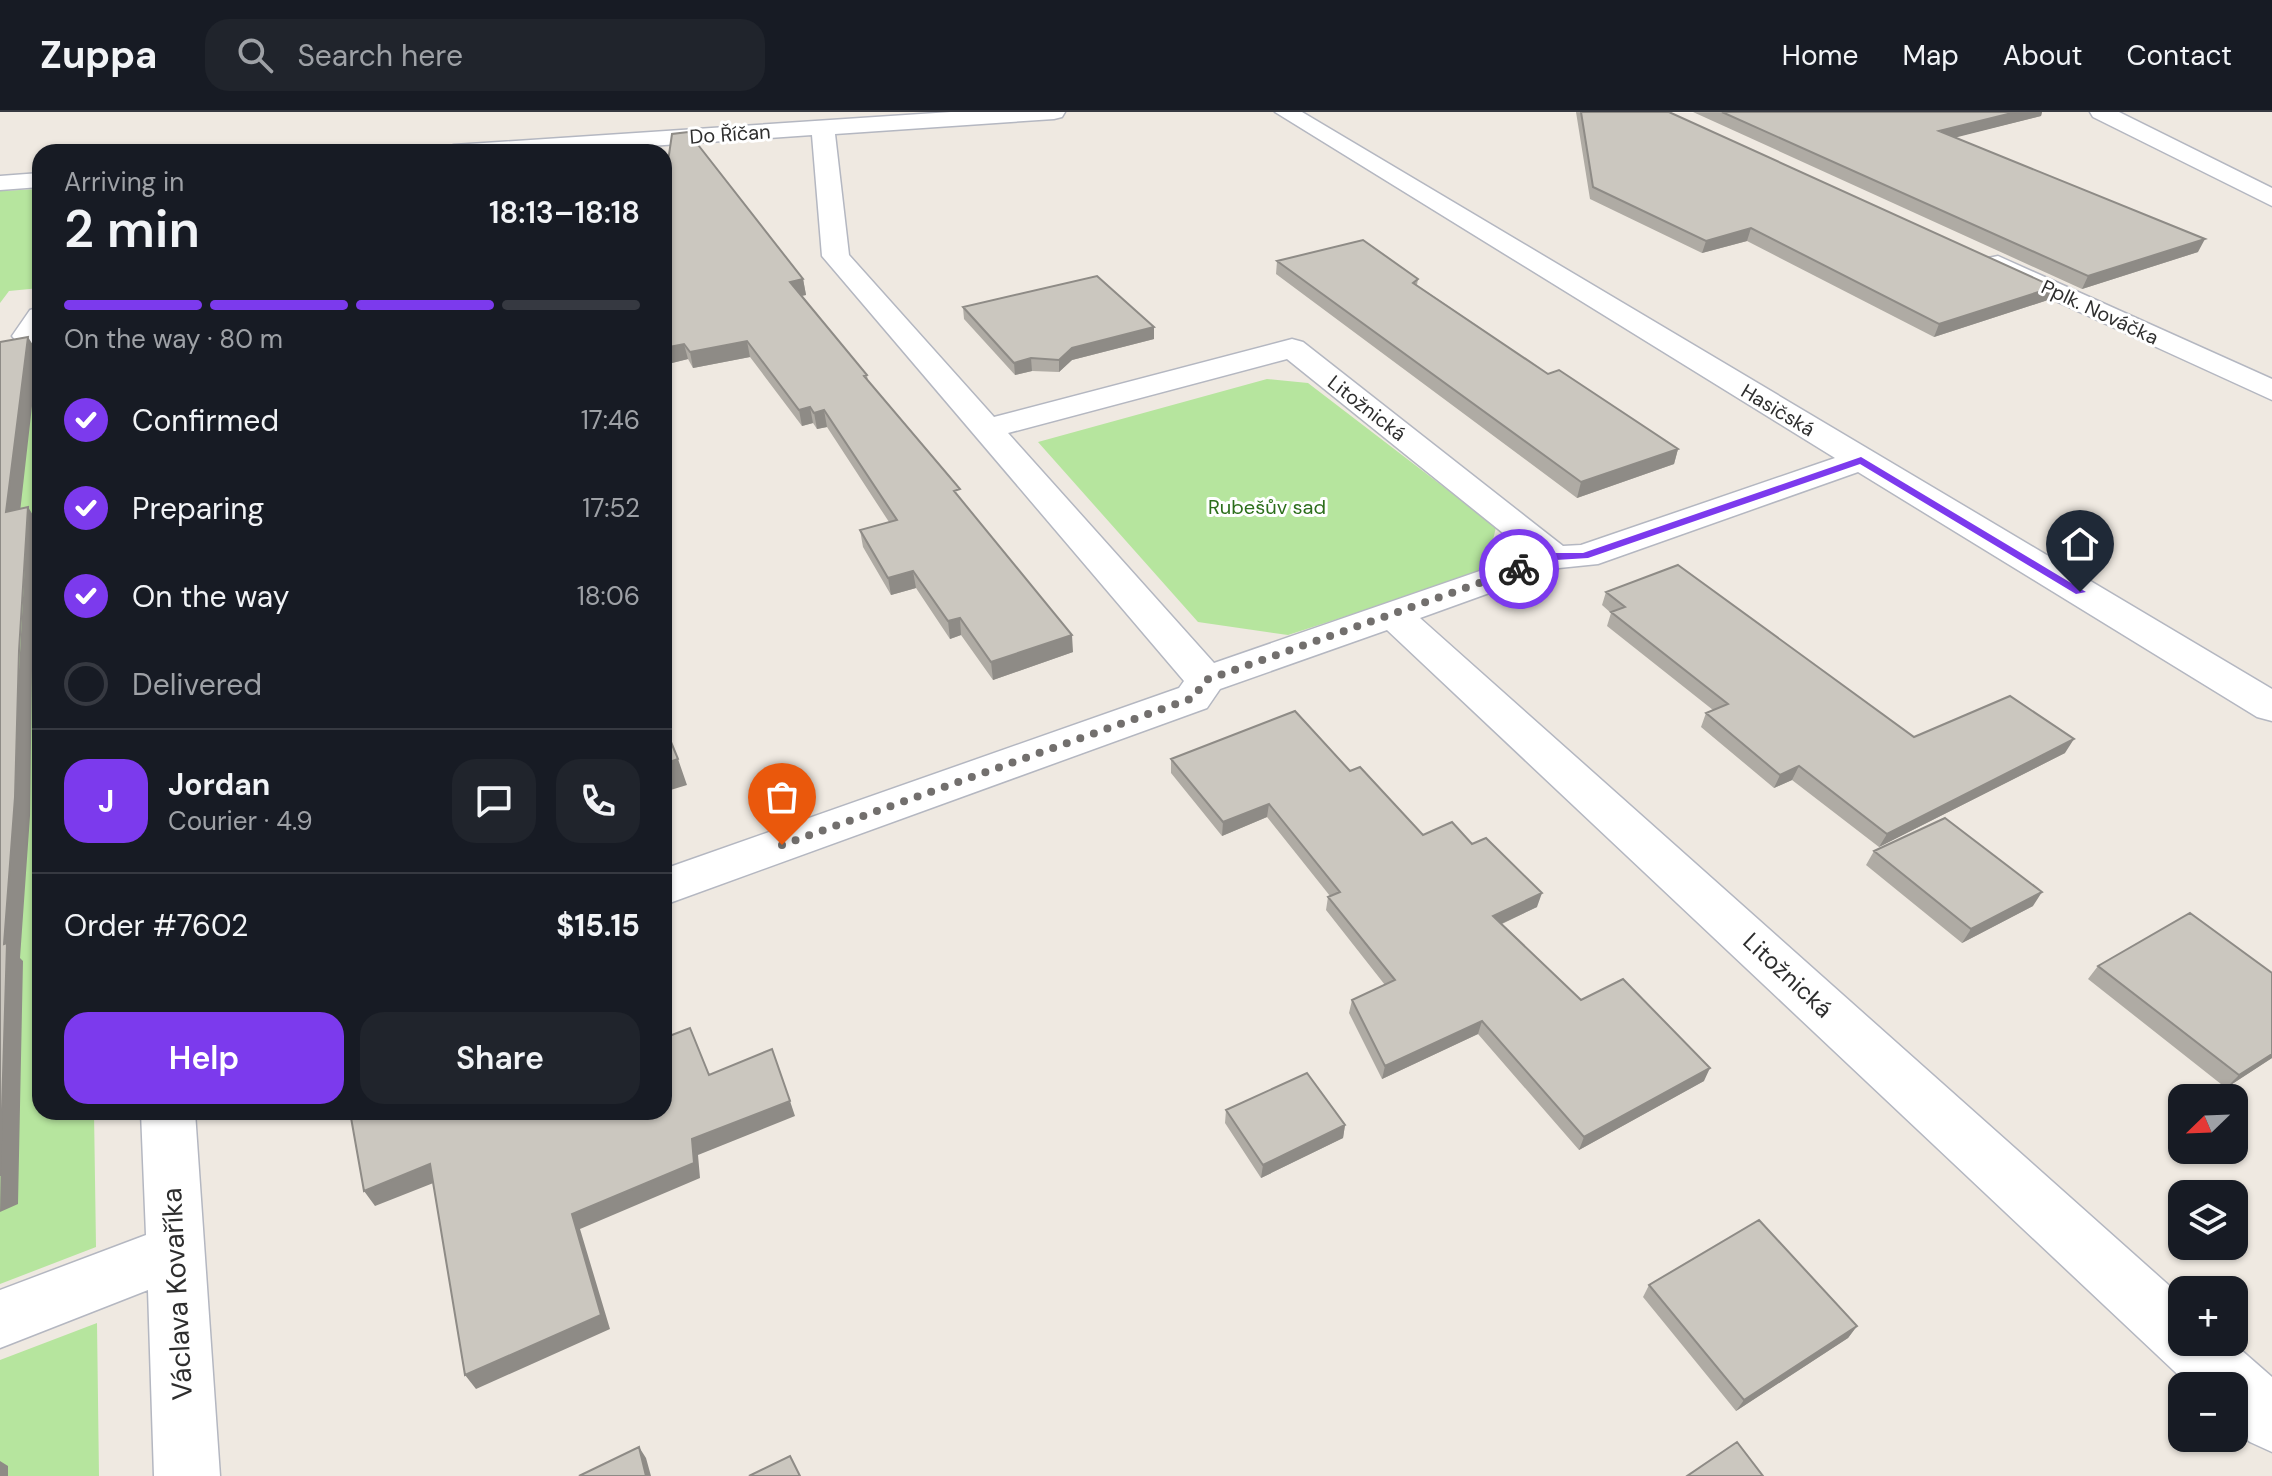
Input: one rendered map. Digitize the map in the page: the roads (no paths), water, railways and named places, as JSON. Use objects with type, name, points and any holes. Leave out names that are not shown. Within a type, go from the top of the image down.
[{"type":"street","name":"Do Říčan","points":[[577,144],[1054,112]]},
{"type":"street","name":"Hasičská","points":[[1286,112],[2272,707]]},
{"type":"street","points":[[2101,112],[2272,198]]},
{"type":"street","points":[[823,128],[836,256],[1206,680]]},
{"type":"street","points":[[0,183],[32,181]]},
{"type":"street","name":"Pplk. Nováčka","points":[[1969,251],[2272,391]]},
{"type":"street","name":"Litožnická","points":[[987,429],[1292,348],[1555,557]]},
{"type":"street","points":[[672,884],[1193,698],[1206,680],[1555,557],[1585,556],[1861,460]]},
{"type":"street","name":"Litožnická","points":[[1393,614],[2168,1324]]},
{"type":"street","name":"Václava Kovaříka","points":[[168,1120],[187,1476]]},
{"type":"street","points":[[0,1319],[174,1252]]},
{"type":"street","points":[[2202,1356],[2272,1420]]},
{"type":"park label","name":"Rubešův sad","points":[[1267,507]]}]
